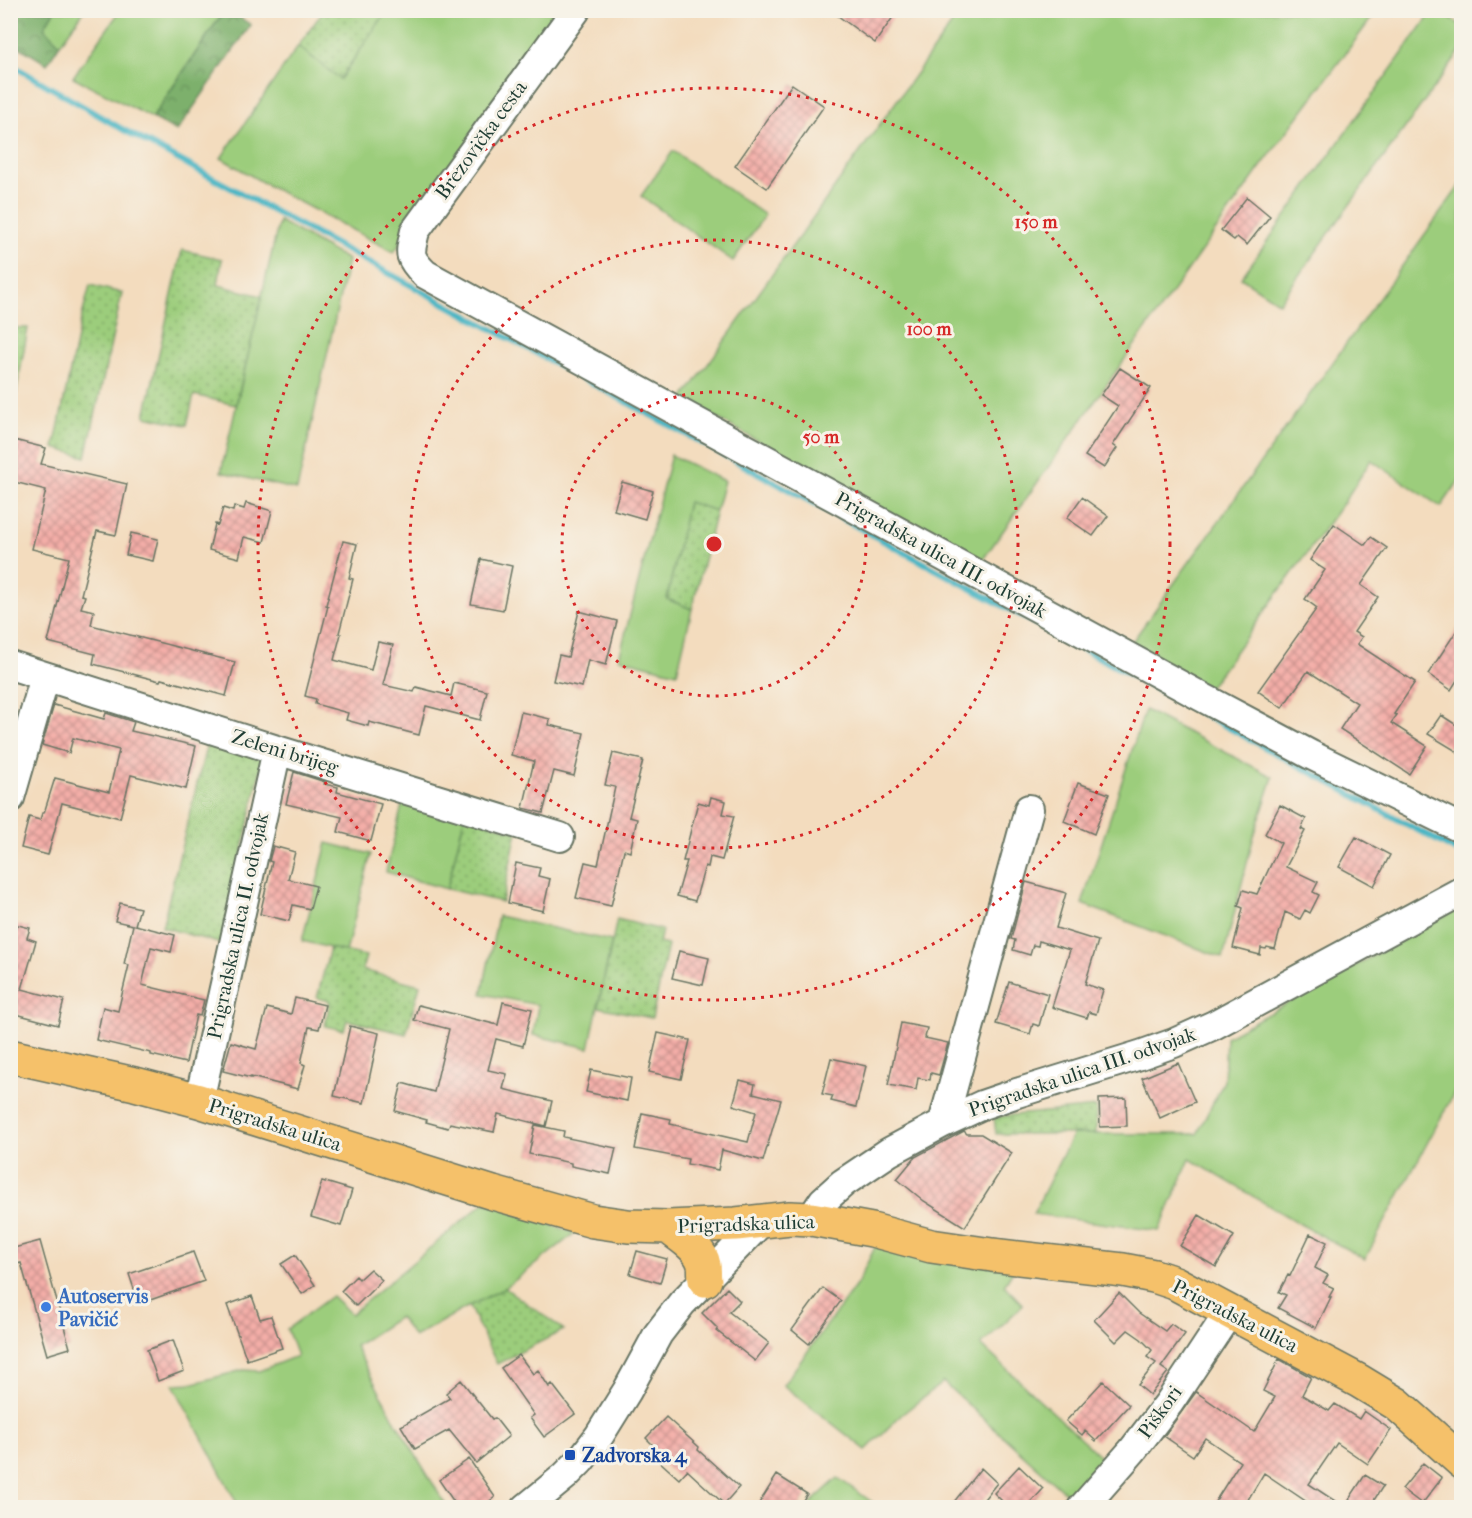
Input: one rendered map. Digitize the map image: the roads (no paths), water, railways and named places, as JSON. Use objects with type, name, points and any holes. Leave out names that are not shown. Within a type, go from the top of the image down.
[{"type":"main road","name":"Prigradska ulica","points":[[17,1062],[135,1084],[199,1101],[593,1221],[628,1226],[668,1227],[736,1224],[790,1218],[811,1219],[872,1230],[932,1246],[1154,1276],[1175,1283],[1230,1311],[1397,1404],[1461,1462]]},
{"type":"main road","points":[[668,1227],[697,1251],[704,1266],[705,1280]]},
{"type":"street","name":"Brezovička cesta","points":[[425,274],[414,263],[411,250],[415,231],[576,10]]},
{"type":"street","name":"Prigradska ulica III. odvojak","points":[[425,274],[1210,702],[1461,829]]},
{"type":"street","name":"Zeleni brijeg","points":[[10,665],[560,837]]},
{"type":"street","points":[[10,798],[45,677]]},
{"type":"street","name":"Prigradska ulica II. odvojak","points":[[199,1101],[277,750]]},
{"type":"street","points":[[943,1123],[1029,809]]},
{"type":"street","name":"Prigradska ulica III. odvojak","points":[[811,1219],[823,1201],[843,1183],[889,1152],[943,1123],[982,1105],[1174,1043],[1214,1025],[1461,891]]},
{"type":"street","points":[[526,1508],[580,1461],[599,1436],[627,1391],[657,1334],[682,1303],[763,1220]]},
{"type":"street","name":"Piškori","points":[[1082,1508],[1132,1451],[1169,1403],[1230,1311]]},
{"type":"waterway","points":[[10,64],[122,129],[1462,854]]},
{"type":"place","name":"Autoservis Pavičić","points":[[46,1307]]},
{"type":"place","name":"Zadvorska 4","points":[[570,1455]]}]
